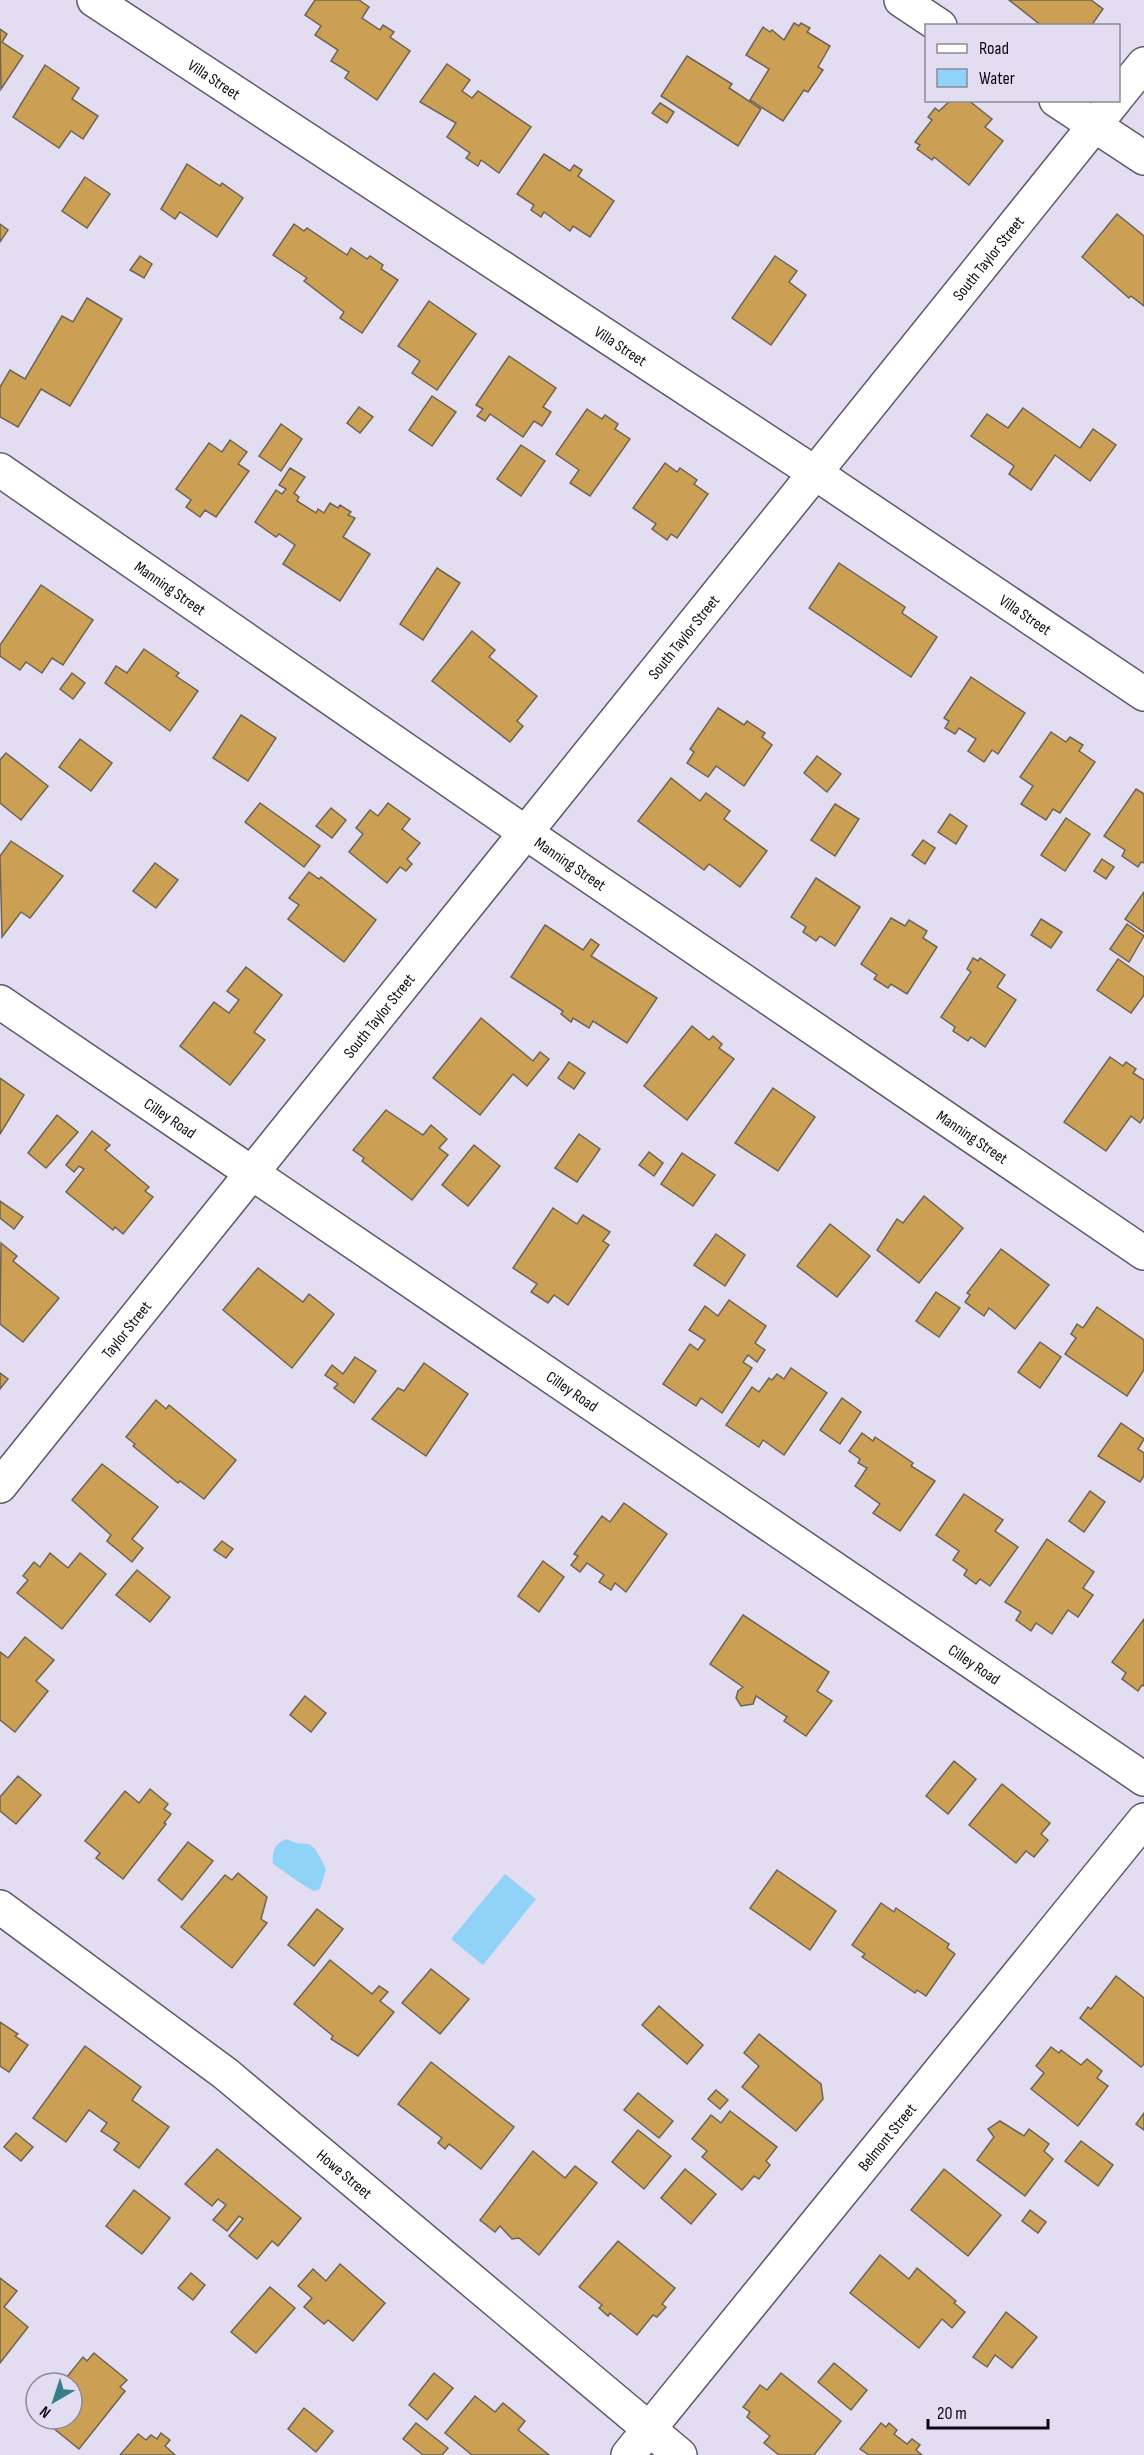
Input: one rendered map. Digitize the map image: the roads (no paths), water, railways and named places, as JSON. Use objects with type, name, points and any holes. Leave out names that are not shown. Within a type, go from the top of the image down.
[{"type":"street","name":"Villa Street","points":[[94,0],[815,473],[1144,694]]},
{"type":"street","points":[[901,0],[937,24]]},
{"type":"street","points":[[1120,95],[1144,64]]},
{"type":"street","points":[[1064,102],[1105,113],[1144,158]]},
{"type":"street","name":"South Taylor Street","points":[[253,1173],[1105,113]]},
{"type":"street","name":"Manning Street","points":[[0,470],[526,833],[1144,1253]]},
{"type":"street","name":"Cilley Road","points":[[0,1002],[1144,1779]]},
{"type":"street","name":"Taylor Street","points":[[0,1486],[253,1173]]},
{"type":"street","name":"Belmont Street","points":[[628,2455],[1144,1820]]},
{"type":"street","name":"Howe Street","points":[[0,1907],[226,2074],[680,2455]]},
{"type":"water","points":[[287,1839],[295,1843],[310,1845],[316,1851],[326,1869],[320,1889],[314,1891],[273,1864],[275,1849],[279,1843]]},
{"type":"water","points":[[505,1874],[536,1899],[483,1965],[451,1939]]}]
